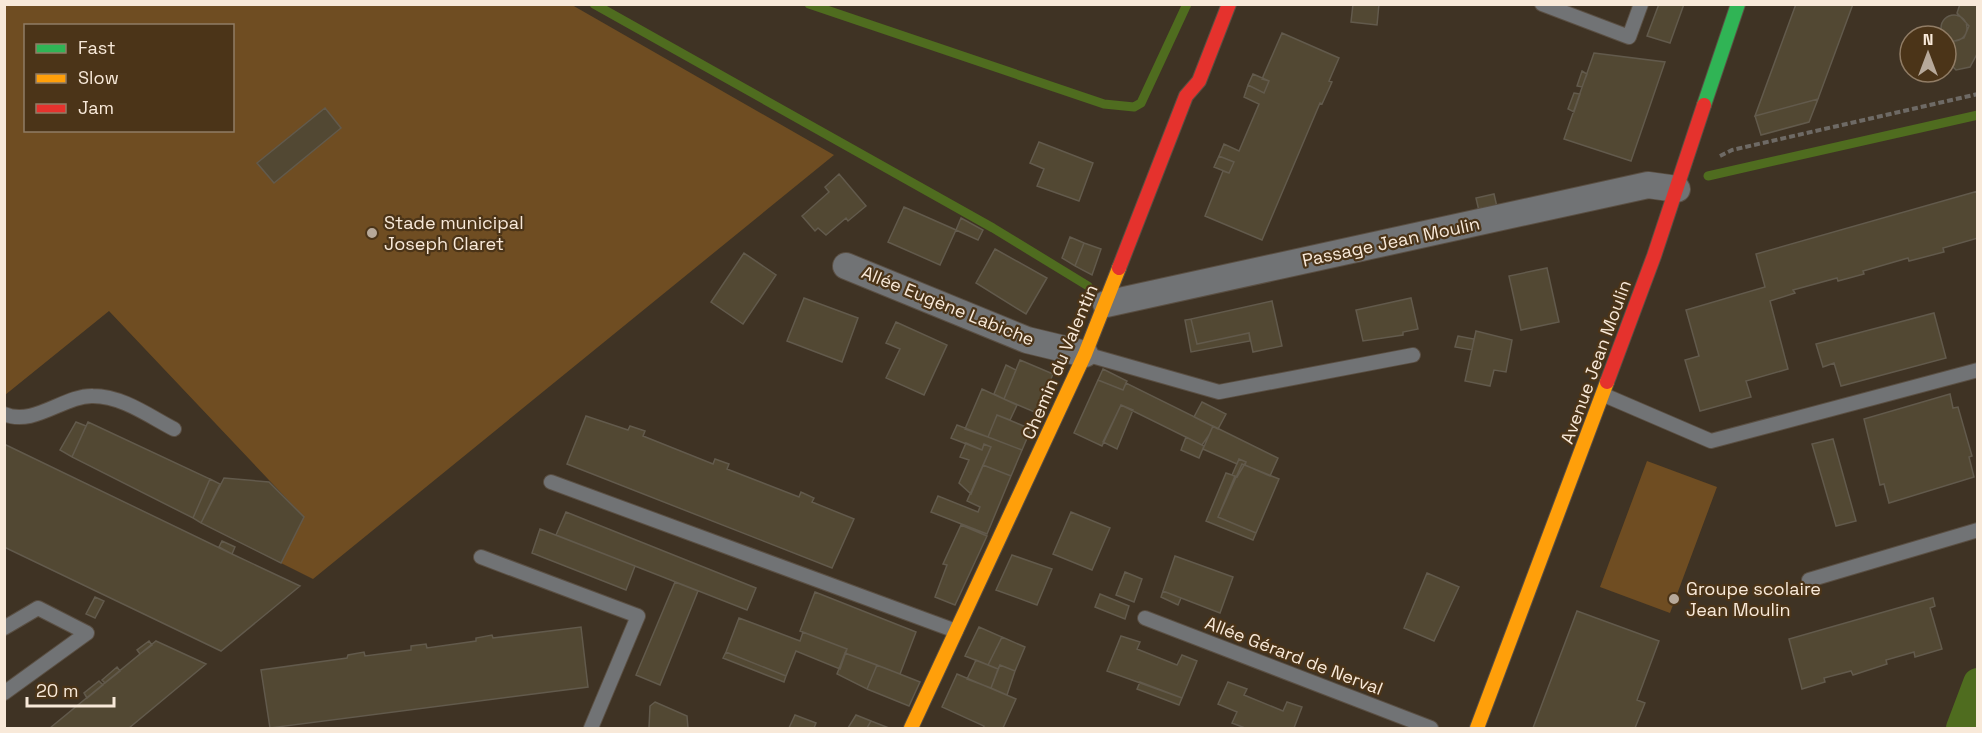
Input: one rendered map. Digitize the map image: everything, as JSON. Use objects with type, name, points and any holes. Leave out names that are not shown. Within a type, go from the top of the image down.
[{"type":"street","name":"Chemin du Valentin","points":[[911,729],[958,632],[1085,354],[1186,96],[1199,81],[1229,4]]},
{"type":"street","name":"Avenue Jean Moulin","points":[[1477,729],[1604,395],[1677,189],[1738,4]]},
{"type":"street","name":"Passage Jean Moulin","points":[[1106,304],[1648,185],[1677,189]]},
{"type":"street","name":"Allée Eugène Labiche","points":[[846,266],[1027,340],[1085,354]]},
{"type":"lane","points":[[1542,4],[1629,38],[1641,4]]},
{"type":"lane","points":[[1085,354],[1219,392],[1413,355]]},
{"type":"lane","points":[[1604,395],[1711,441],[1977,370]]},
{"type":"lane","points":[[4,414],[34,415],[76,396],[95,395],[116,398],[174,429]]},
{"type":"lane","points":[[551,482],[958,632]]},
{"type":"lane","points":[[1809,580],[1977,530]]},
{"type":"lane","points":[[482,557],[638,616],[591,729]]},
{"type":"lane","points":[[4,628],[38,608],[87,633],[4,693]]},
{"type":"lane","name":"Allée Gérard de Nerval","points":[[1145,618],[1431,729]]},
{"type":"path","points":[[1713,159],[1732,150],[1977,94]]},
{"type":"shaded area","name":"Stade municipal Joseph Claret","points":[[5,5],[572,5],[834,155],[313,579],[281,563],[304,517],[109,311],[5,395]]},
{"type":"shaded area","points":[[1647,461],[1717,487],[1670,613],[1600,587]]},
{"type":"building","points":[[1353,4],[1379,4],[1377,25],[1351,22]]},
{"type":"building","points":[[1659,4],[1684,4],[1670,43],[1647,36]]},
{"type":"building","points":[[1796,4],[1853,4],[1818,99],[1755,116]]},
{"type":"building","points":[[1960,4],[1978,4],[1978,52],[1970,67],[1958,70],[1958,40],[1964,38],[1969,26],[1957,13]]},
{"type":"building","points":[[1954,15],[1964,18],[1966,23],[1964,38],[1958,40],[1958,24],[1942,24],[1944,18]]},
{"type":"building","points":[[1282,33],[1339,58],[1329,81],[1332,82],[1322,104],[1320,103],[1262,240],[1205,216],[1223,171],[1229,173],[1234,162],[1219,156],[1224,144],[1239,151],[1259,104],[1244,97],[1248,85],[1264,93],[1269,81],[1262,79]]},
{"type":"building","points":[[1594,53],[1665,62],[1631,161],[1564,139]]},
{"type":"building","points":[[1582,71],[1587,74],[1582,87],[1577,86]]},
{"type":"building","points":[[1253,74],[1269,81],[1264,93],[1248,85]]},
{"type":"building","points":[[1574,93],[1580,94],[1574,112],[1568,109]]},
{"type":"building","points":[[1818,99],[1809,122],[1761,135],[1755,116]]},
{"type":"building","points":[[325,108],[341,128],[274,183],[257,163]]},
{"type":"building","points":[[1039,142],[1093,163],[1079,201],[1037,186],[1044,169],[1030,163]]},
{"type":"building","points":[[1219,156],[1234,162],[1229,173],[1214,167]]},
{"type":"building","points":[[839,174],[866,206],[848,221],[846,218],[826,235],[818,228],[815,231],[802,216],[829,192],[825,187]]},
{"type":"building","points":[[1978,191],[1978,238],[1943,248],[1944,252],[1909,261],[1908,258],[1863,271],[1864,274],[1838,281],[1837,278],[1793,290],[1795,293],[1770,301],[1788,369],[1746,381],[1751,397],[1700,411],[1685,360],[1699,356],[1686,310],[1765,287],[1756,254]]},
{"type":"building","points":[[1494,194],[1497,207],[1479,211],[1476,198]]},
{"type":"building","points":[[904,207],[956,230],[940,265],[888,242]]},
{"type":"building","points":[[961,218],[983,230],[978,240],[956,230]]},
{"type":"building","points":[[1070,237],[1084,243],[1075,266],[1062,258]]},
{"type":"building","points":[[1084,243],[1101,249],[1092,275],[1075,266]]},
{"type":"building","points":[[995,249],[1047,278],[1026,314],[976,283]]},
{"type":"building","points":[[744,253],[776,275],[743,324],[711,302]]},
{"type":"building","points":[[1547,268],[1559,322],[1521,330],[1509,276]]},
{"type":"building","points":[[804,298],[858,318],[842,362],[787,341]]},
{"type":"building","points":[[1411,298],[1418,329],[1403,332],[1403,335],[1363,341],[1356,310]]},
{"type":"building","points":[[1272,301],[1282,346],[1253,352],[1249,333],[1197,344],[1191,319]]},
{"type":"building","points":[[1934,313],[1946,358],[1841,386],[1834,363],[1823,367],[1816,344]]},
{"type":"building","points":[[1191,319],[1197,344],[1249,333],[1250,341],[1191,352],[1185,320]]},
{"type":"building","points":[[896,322],[947,345],[924,395],[886,378],[900,349],[886,343]]},
{"type":"building","points":[[1476,331],[1512,340],[1506,372],[1494,370],[1490,386],[1465,381]]},
{"type":"building","points":[[1458,336],[1474,339],[1472,350],[1455,347]]},
{"type":"building","points":[[1020,360],[1053,374],[1037,413],[1004,399]]},
{"type":"building","points":[[1006,365],[1016,370],[1004,399],[994,394]]},
{"type":"building","points":[[1103,369],[1127,381],[1123,390],[1098,380]]},
{"type":"building","points":[[1098,380],[1123,390],[1126,383],[1213,426],[1209,435],[1202,445],[1121,405],[1102,446],[1074,433]]},
{"type":"building","points":[[982,389],[1017,405],[1010,420],[997,415],[988,437],[965,429]]},
{"type":"building","points":[[1950,394],[1953,408],[1958,407],[1972,456],[1969,457],[1974,477],[1889,503],[1884,484],[1880,485],[1864,419]]},
{"type":"building","points":[[1202,402],[1226,414],[1218,429],[1194,417]]},
{"type":"building","points":[[1121,405],[1133,410],[1117,449],[1103,442]]},
{"type":"building","points":[[997,415],[1031,429],[1022,450],[988,437]]},
{"type":"building","points":[[586,416],[628,430],[630,426],[645,431],[643,436],[713,464],[715,459],[729,464],[727,469],[799,497],[801,492],[814,498],[812,502],[854,519],[832,568],[567,464]]},
{"type":"building","points":[[76,422],[86,426],[72,457],[60,450]]},
{"type":"building","points":[[88,422],[210,479],[193,518],[72,457]]},
{"type":"building","points":[[957,425],[1022,450],[1011,476],[983,465],[991,447],[984,444],[982,450],[951,438]]},
{"type":"building","points":[[1213,426],[1278,458],[1270,476],[1245,465],[1246,462],[1239,459],[1237,464],[1203,449]]},
{"type":"building","points":[[1186,437],[1204,446],[1199,458],[1181,450]]},
{"type":"building","points":[[1833,439],[1856,521],[1836,526],[1812,444]]},
{"type":"building","points":[[966,443],[982,450],[984,444],[991,447],[971,494],[959,483],[969,460],[960,457]]},
{"type":"building","points":[[4,444],[300,586],[221,651],[4,547]]},
{"type":"building","points":[[1239,459],[1246,462],[1237,477],[1232,475]]},
{"type":"building","points":[[1242,464],[1279,479],[1256,533],[1218,517]]},
{"type":"building","points":[[983,465],[1011,476],[987,534],[931,512],[938,496],[978,512],[980,507],[967,501]]},
{"type":"building","points":[[1226,473],[1235,476],[1218,517],[1256,533],[1253,540],[1206,521]]},
{"type":"building","points":[[224,478],[269,482],[304,517],[281,563],[201,523]]},
{"type":"building","points":[[210,479],[220,484],[201,523],[193,518]]},
{"type":"building","points":[[566,512],[756,588],[747,610],[556,535]]},
{"type":"building","points":[[1071,512],[1110,528],[1092,570],[1053,554]]},
{"type":"building","points":[[961,525],[987,536],[955,605],[935,597],[947,565],[943,564]]},
{"type":"building","points":[[540,529],[635,566],[626,590],[532,553]]},
{"type":"building","points":[[222,541],[235,547],[232,554],[219,547]]},
{"type":"building","points":[[1012,555],[1052,569],[1037,605],[996,590]]},
{"type":"building","points":[[1175,556],[1233,577],[1220,613],[1163,591]]},
{"type":"building","points":[[1125,572],[1142,579],[1134,602],[1116,595]]},
{"type":"building","points":[[1427,573],[1459,587],[1434,641],[1404,628]]},
{"type":"building","points":[[675,582],[698,591],[660,685],[636,675]]},
{"type":"building","points":[[1163,591],[1181,598],[1178,605],[1161,597]]},
{"type":"building","points":[[815,592],[916,632],[900,674],[845,653],[847,649],[800,631]]},
{"type":"building","points":[[1100,594],[1129,606],[1125,619],[1095,607]]},
{"type":"building","points":[[95,597],[104,601],[95,618],[86,614]]},
{"type":"building","points":[[1933,598],[1935,606],[1930,608],[1942,649],[1915,657],[1914,652],[1886,660],[1887,664],[1853,675],[1851,671],[1824,678],[1825,682],[1802,689],[1789,639]]},
{"type":"building","points":[[1577,611],[1659,641],[1637,700],[1645,703],[1635,728],[1533,728]]},
{"type":"building","points":[[739,618],[800,641],[803,632],[847,649],[840,669],[796,651],[786,676],[726,652]]},
{"type":"building","points":[[581,627],[588,687],[270,728],[261,670],[347,658],[348,655],[364,652],[365,656],[411,650],[411,646],[426,644],[427,648],[476,641],[476,638],[492,635],[493,638]]},
{"type":"building","points":[[979,627],[1002,637],[988,665],[965,656]]},
{"type":"building","points":[[1121,636],[1140,642],[1137,649],[1177,665],[1182,655],[1197,661],[1182,698],[1107,671]]},
{"type":"building","points":[[1002,637],[1025,647],[1015,671],[1000,665],[998,669],[988,665]]},
{"type":"building","points":[[149,641],[152,645],[140,654],[137,650]]},
{"type":"building","points":[[156,641],[206,664],[129,728],[50,728]]},
{"type":"building","points":[[726,652],[786,676],[784,682],[723,658]]},
{"type":"building","points":[[845,653],[877,665],[867,689],[837,674]]},
{"type":"building","points":[[976,660],[998,669],[991,688],[967,679]]},
{"type":"building","points":[[877,665],[920,682],[909,706],[867,689]]},
{"type":"building","points":[[1000,665],[1015,671],[1007,695],[991,688]]},
{"type":"building","points":[[117,667],[120,671],[105,683],[102,680]]},
{"type":"building","points":[[957,674],[1016,699],[1003,728],[983,728],[984,726],[942,707]]},
{"type":"building","points":[[99,681],[103,685],[87,698],[84,693]]},
{"type":"building","points":[[1140,682],[1182,698],[1179,705],[1137,689]]},
{"type":"building","points":[[1228,682],[1247,689],[1244,695],[1283,711],[1287,702],[1302,707],[1294,728],[1245,728],[1232,723],[1237,712],[1218,704]]},
{"type":"building","points":[[655,702],[687,716],[688,728],[649,728],[650,706]]},
{"type":"building","points":[[795,715],[816,723],[814,728],[789,728]]},
{"type":"building","points":[[856,715],[871,721],[867,728],[848,728]]},
{"type":"building","points":[[871,721],[889,728],[867,728]]},
{"type":"waterway","points":[[594,4],[993,228],[1088,286]]},
{"type":"waterway","points":[[809,4],[1104,104],[1134,107],[1141,103],[1187,4]]},
{"type":"waterway","points":[[1708,176],[1978,115]]},
{"type":"waterway","points":[[1961,728],[1978,683]]},
{"type":"traffic: fast","points":[[1704,105],[1738,4]]},
{"type":"traffic: slow","points":[[911,728],[1085,354],[1119,268]]},
{"type":"traffic: slow","points":[[1477,728],[1607,382]]},
{"type":"traffic: jam","points":[[1119,268],[1186,96],[1199,81],[1229,4]]},
{"type":"traffic: jam","points":[[1607,382],[1654,256],[1704,105]]},
{"type":"place","name":"Stade municipal Joseph Claret","points":[[372,233]]},
{"type":"place","name":"Groupe scolaire Jean Moulin","points":[[1674,599]]}]
